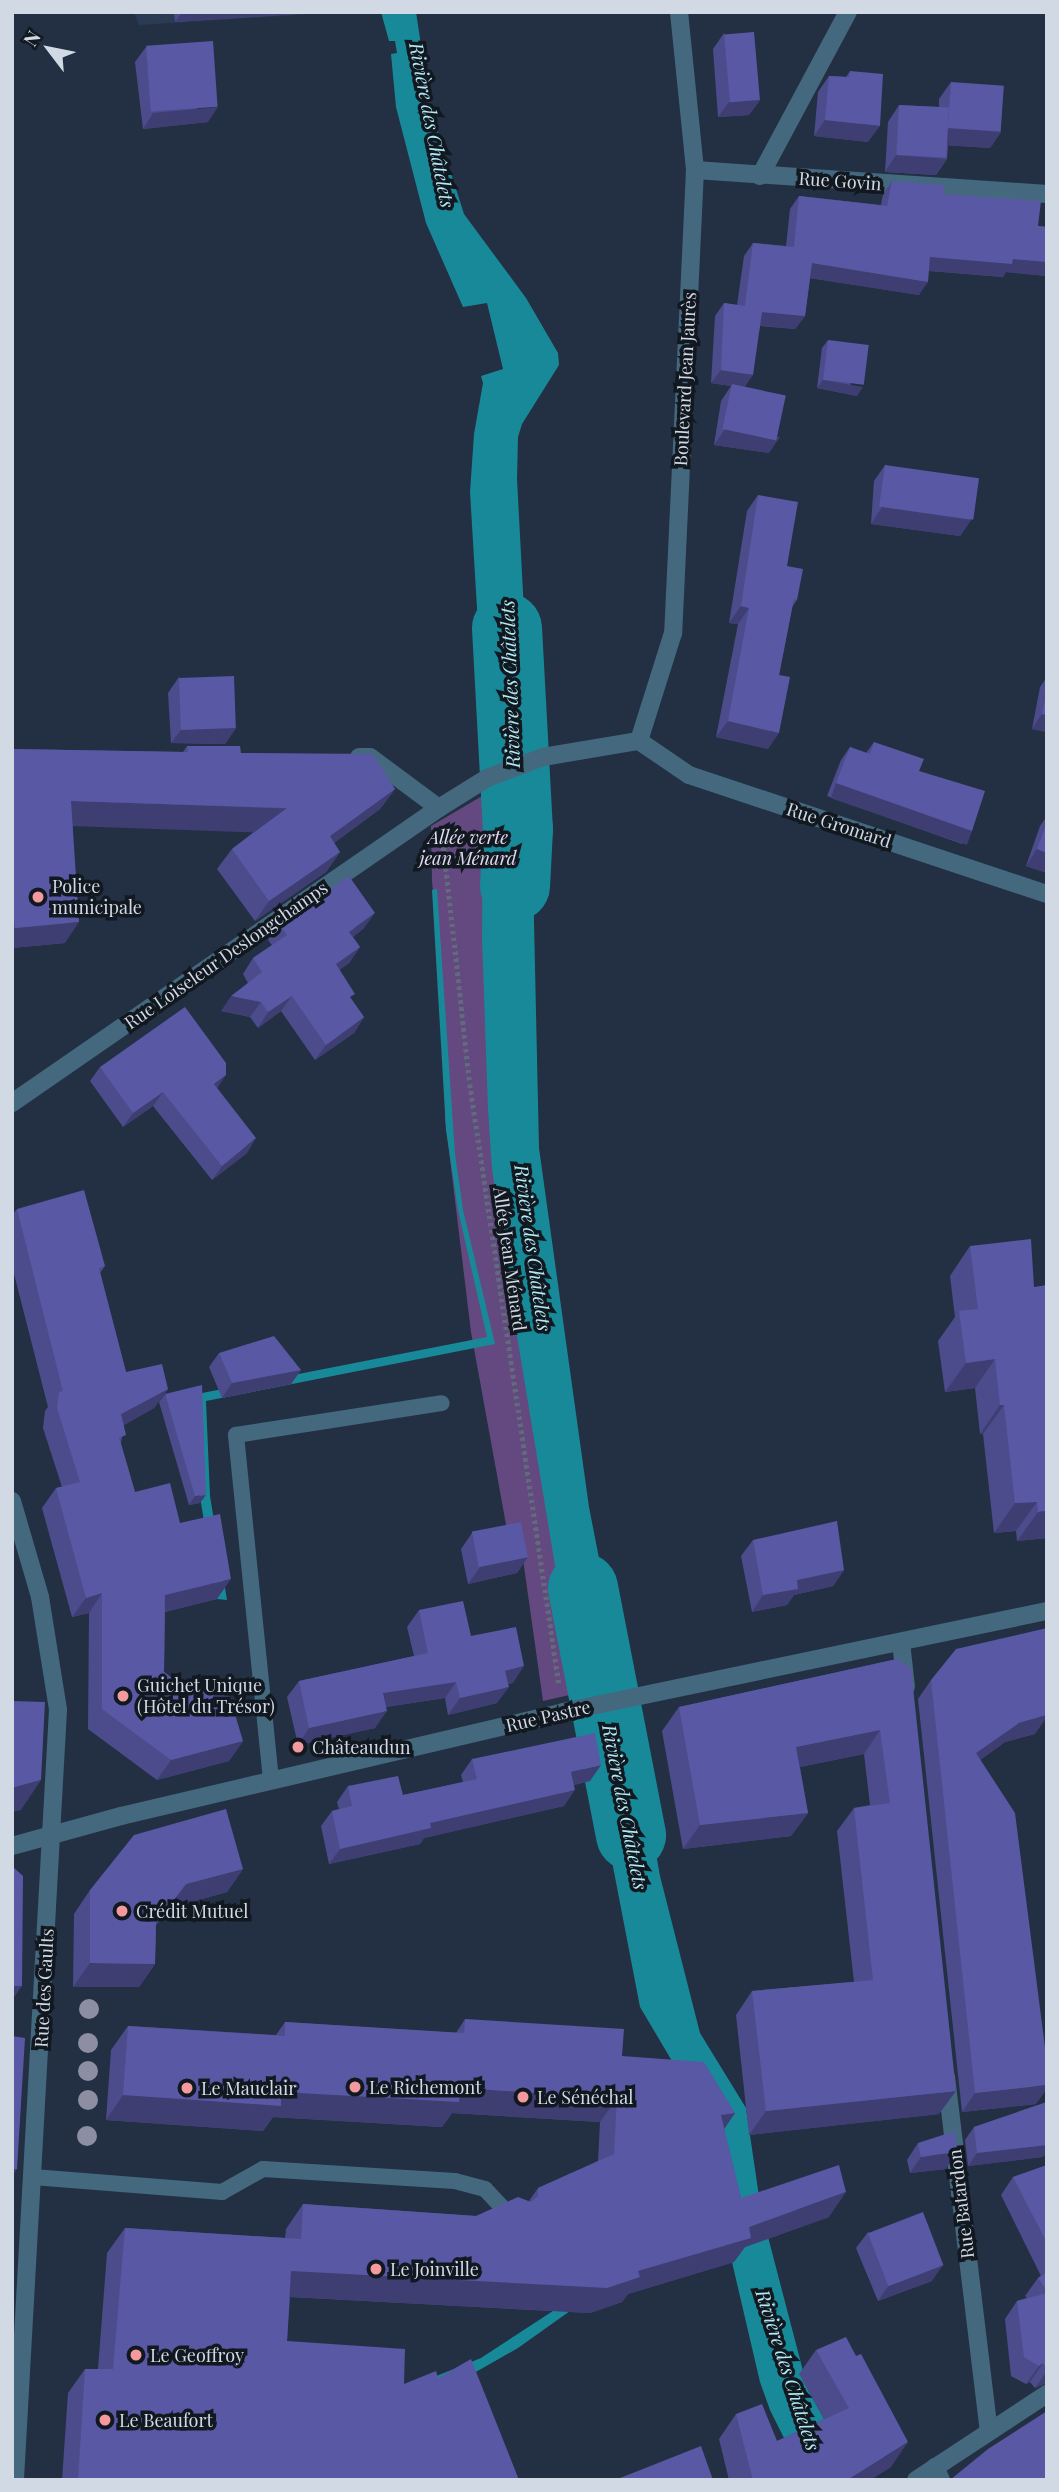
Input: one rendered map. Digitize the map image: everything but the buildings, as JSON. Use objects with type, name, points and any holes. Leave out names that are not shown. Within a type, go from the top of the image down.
[{"type":"street","name":"Boulevard Jean Jaurès","points":[[639,741],[673,633],[695,170],[679,12]]},
{"type":"street","points":[[760,176],[848,12]]},
{"type":"street","name":"Rue Govin","points":[[695,170],[1047,194]]},
{"type":"street","name":"Rue Loiseleur Deslongchamps","points":[[12,1103],[439,808],[487,778],[543,757],[639,741]]},
{"type":"street","name":"Rue Gromard","points":[[639,741],[689,775],[1047,894]]},
{"type":"street","points":[[343,757],[370,757],[439,808]]},
{"type":"street","name":"Rue des Gaults","points":[[12,1501],[40,1597],[58,1710],[15,2480]]},
{"type":"street","name":"Rue Pastre","points":[[12,1846],[52,1838],[121,1816],[563,1712],[1047,1611]]},
{"type":"street","points":[[901,1642],[908,1710]]},
{"type":"street","name":"Rue Batardon","points":[[944,2064],[989,2431]]},
{"type":"street","points":[[916,2480],[938,2473],[989,2431],[1047,2394]]},
{"type":"lane","points":[[271,1780],[236,1435],[442,1403]]},
{"type":"lane","points":[[33,2177],[222,2192],[263,2169],[455,2181],[485,2189],[511,2217]]},
{"type":"path","name":"Allée Jean Ménard","points":[[439,808],[470,1084],[563,1712]]},
{"type":"shaded area","points":[[134,12],[329,12],[329,13],[139,25]]},
{"type":"green space","name":"Allée verte jean Ménard","points":[[506,782],[497,1040],[499,1075],[592,1690],[543,1701],[520,1538],[507,1530],[471,1332],[445,1118],[447,1055],[432,881],[431,826]]},
{"type":"water","points":[[381,12],[416,12],[431,111],[464,214],[526,298],[558,353],[559,365],[522,424],[518,437],[517,479],[530,724],[484,724],[470,492],[474,434],[483,383],[481,376],[503,369],[487,303],[463,307],[426,223],[396,107],[391,54],[397,53],[395,41],[389,41]]},
{"type":"water","points":[[531,786],[539,1148],[589,1507],[622,1676],[575,1686],[514,1318],[492,1169],[488,1109],[482,938],[483,804]]},
{"type":"water","points":[[437,889],[455,1154],[463,1210],[495,1344],[206,1401],[210,1496],[227,1600],[217,1599],[199,1491],[197,1394],[487,1337],[458,1210],[446,1130],[432,890]]},
{"type":"water","points":[[635,1736],[660,1876],[700,2033],[746,2108],[761,2210],[808,2390],[858,2480],[791,2452],[770,2410],[760,2382],[710,2168],[704,2115],[640,2007],[590,1747]]},
{"type":"water","points":[[577,2306],[518,2348],[467,2377],[387,2396],[481,2358],[556,2309]]},
{"type":"waterway","name":"Rivière des Châtelets","points":[[507,628],[518,829],[515,886]]},
{"type":"waterway","name":"Rivière des Châtelets","points":[[583,1588],[631,1835]]},
{"type":"place","name":"Police municipale","points":[[38,897]]},
{"type":"place","name":"Guichet Unique (Hôtel du Trésor)","points":[[123,1696]]},
{"type":"place","name":"Châteaudun","points":[[298,1747]]},
{"type":"place","name":"Crédit Mutuel","points":[[122,1911]]},
{"type":"place","name":"Le Richemont","points":[[355,2087]]},
{"type":"place","name":"Le Mauclair","points":[[187,2088]]},
{"type":"place","name":"Le Sénéchal","points":[[523,2097]]},
{"type":"place","name":"Le Joinville","points":[[376,2269]]},
{"type":"place","name":"Le Geoffroy","points":[[136,2355]]},
{"type":"place","name":"Le Beaufort","points":[[105,2420]]}]
